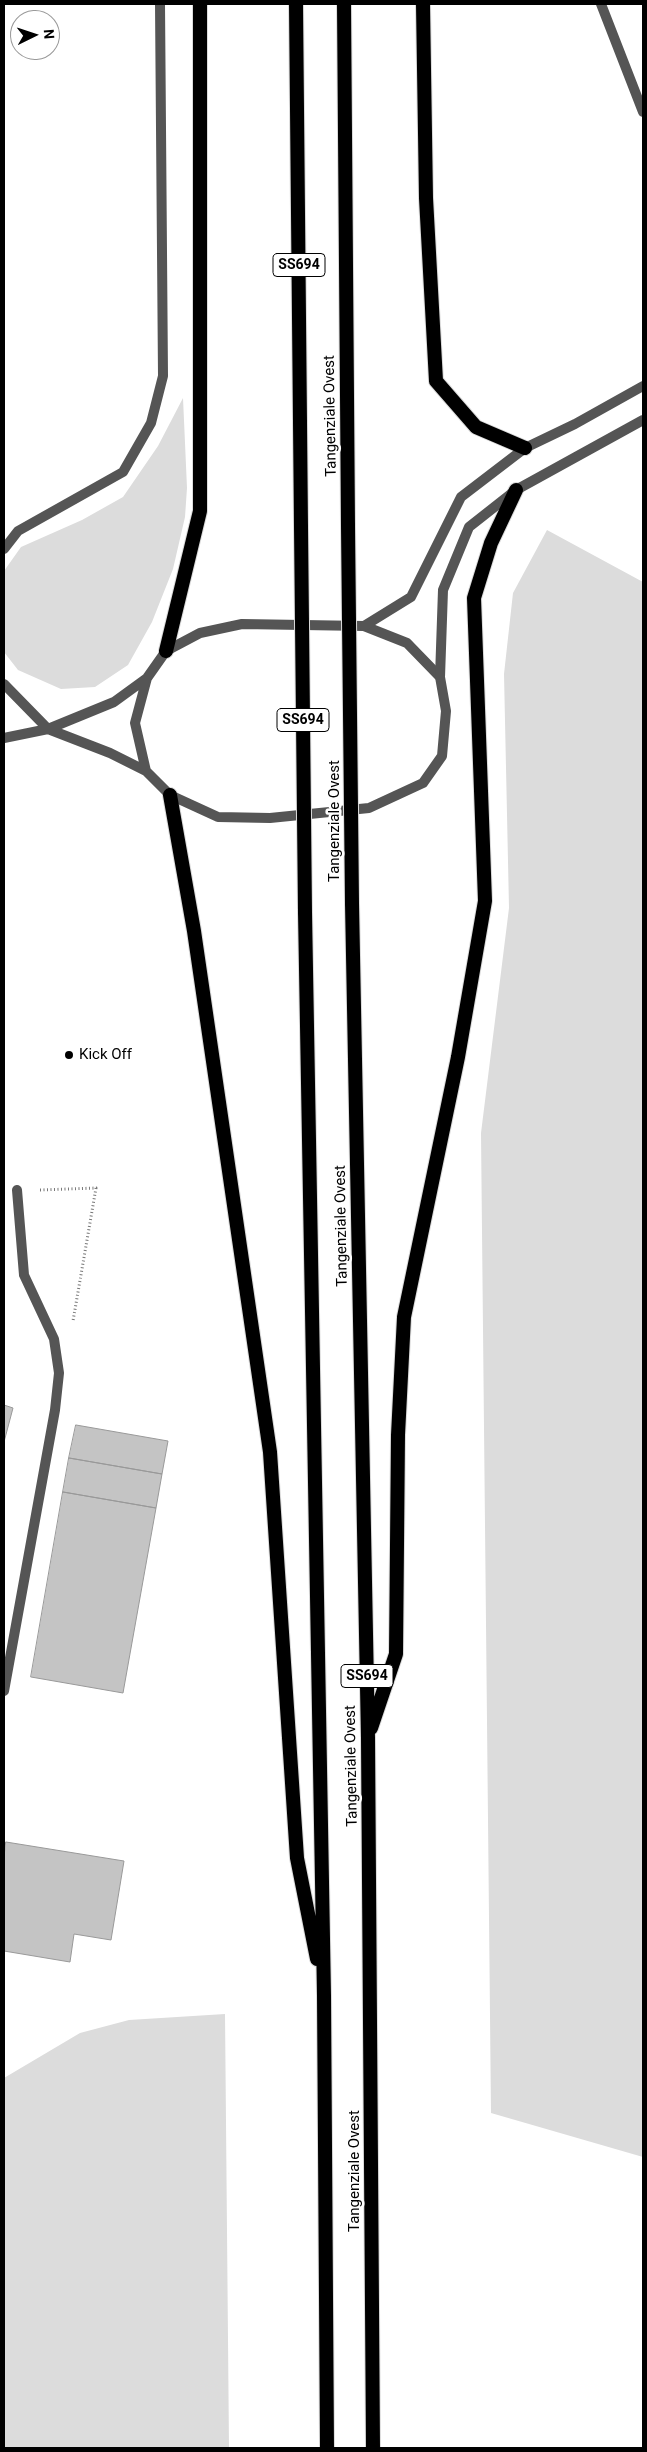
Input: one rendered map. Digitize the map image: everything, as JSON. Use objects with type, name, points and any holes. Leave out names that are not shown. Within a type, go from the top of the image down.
[{"type":"highway","points":[[166,651],[200,511],[200,4]]},
{"type":"highway","name":"Tangenziale Ovest","points":[[296,4],[305,912],[324,1995],[327,2448]]},
{"type":"highway","name":"Tangenziale Ovest","points":[[344,4],[352,903],[368,1738],[373,2448]]},
{"type":"highway","points":[[422,4],[426,198],[436,381],[476,427],[525,448]]},
{"type":"highway","points":[[368,1738],[396,1654],[398,1435],[404,1317],[458,1057],[485,901],[474,598],[491,543],[516,490]]},
{"type":"highway","points":[[170,795],[196,941],[270,1452],[297,1858],[324,1995]]},
{"type":"street","points":[[4,549],[18,531],[123,472],[151,423],[163,376],[160,4]]},
{"type":"street","points":[[601,4],[643,112]]},
{"type":"street","points":[[364,626],[411,598],[461,497],[525,448],[575,424],[643,386]]},
{"type":"street","points":[[4,684],[48,729],[110,753],[146,771],[170,795],[218,817],[270,818],[369,808],[423,783],[442,756],[446,711],[440,677],[443,590],[469,528],[516,490],[643,420]]},
{"type":"street","points":[[4,738],[48,729],[114,702],[147,678],[166,651],[200,633],[242,624],[364,626],[407,643],[440,677]]},
{"type":"street","points":[[146,771],[135,723],[147,678]]},
{"type":"street","points":[[4,1691],[55,1410],[59,1373],[54,1339],[24,1275],[17,1190]]},
{"type":"path","points":[[17,1190],[96,1188],[72,1324]]},
{"type":"shaded area","points":[[183,398],[187,488],[185,517],[173,569],[152,622],[128,665],[95,687],[61,689],[18,670],[4,652],[4,571],[21,547],[82,520],[123,497],[158,446]]},
{"type":"shaded area","points":[[547,530],[643,582],[643,2157],[491,2113],[481,1133],[509,908],[504,674],[513,593]]},
{"type":"shaded area","points":[[225,2014],[229,2448],[4,2448],[4,2078],[80,2033],[129,2020]]},
{"type":"building","points":[[4,1405],[13,1408],[4,1442]]},
{"type":"building","points":[[76,1425],[168,1441],[162,1474],[69,1458]]},
{"type":"building","points":[[69,1458],[162,1474],[156,1508],[63,1492]]},
{"type":"building","points":[[63,1492],[156,1508],[123,1693],[31,1677]]},
{"type":"building","points":[[6,1842],[124,1861],[111,1940],[74,1934],[70,1962],[4,1951],[4,1857]]},
{"type":"place","name":"Kick Off","points":[[69,1055]]}]
